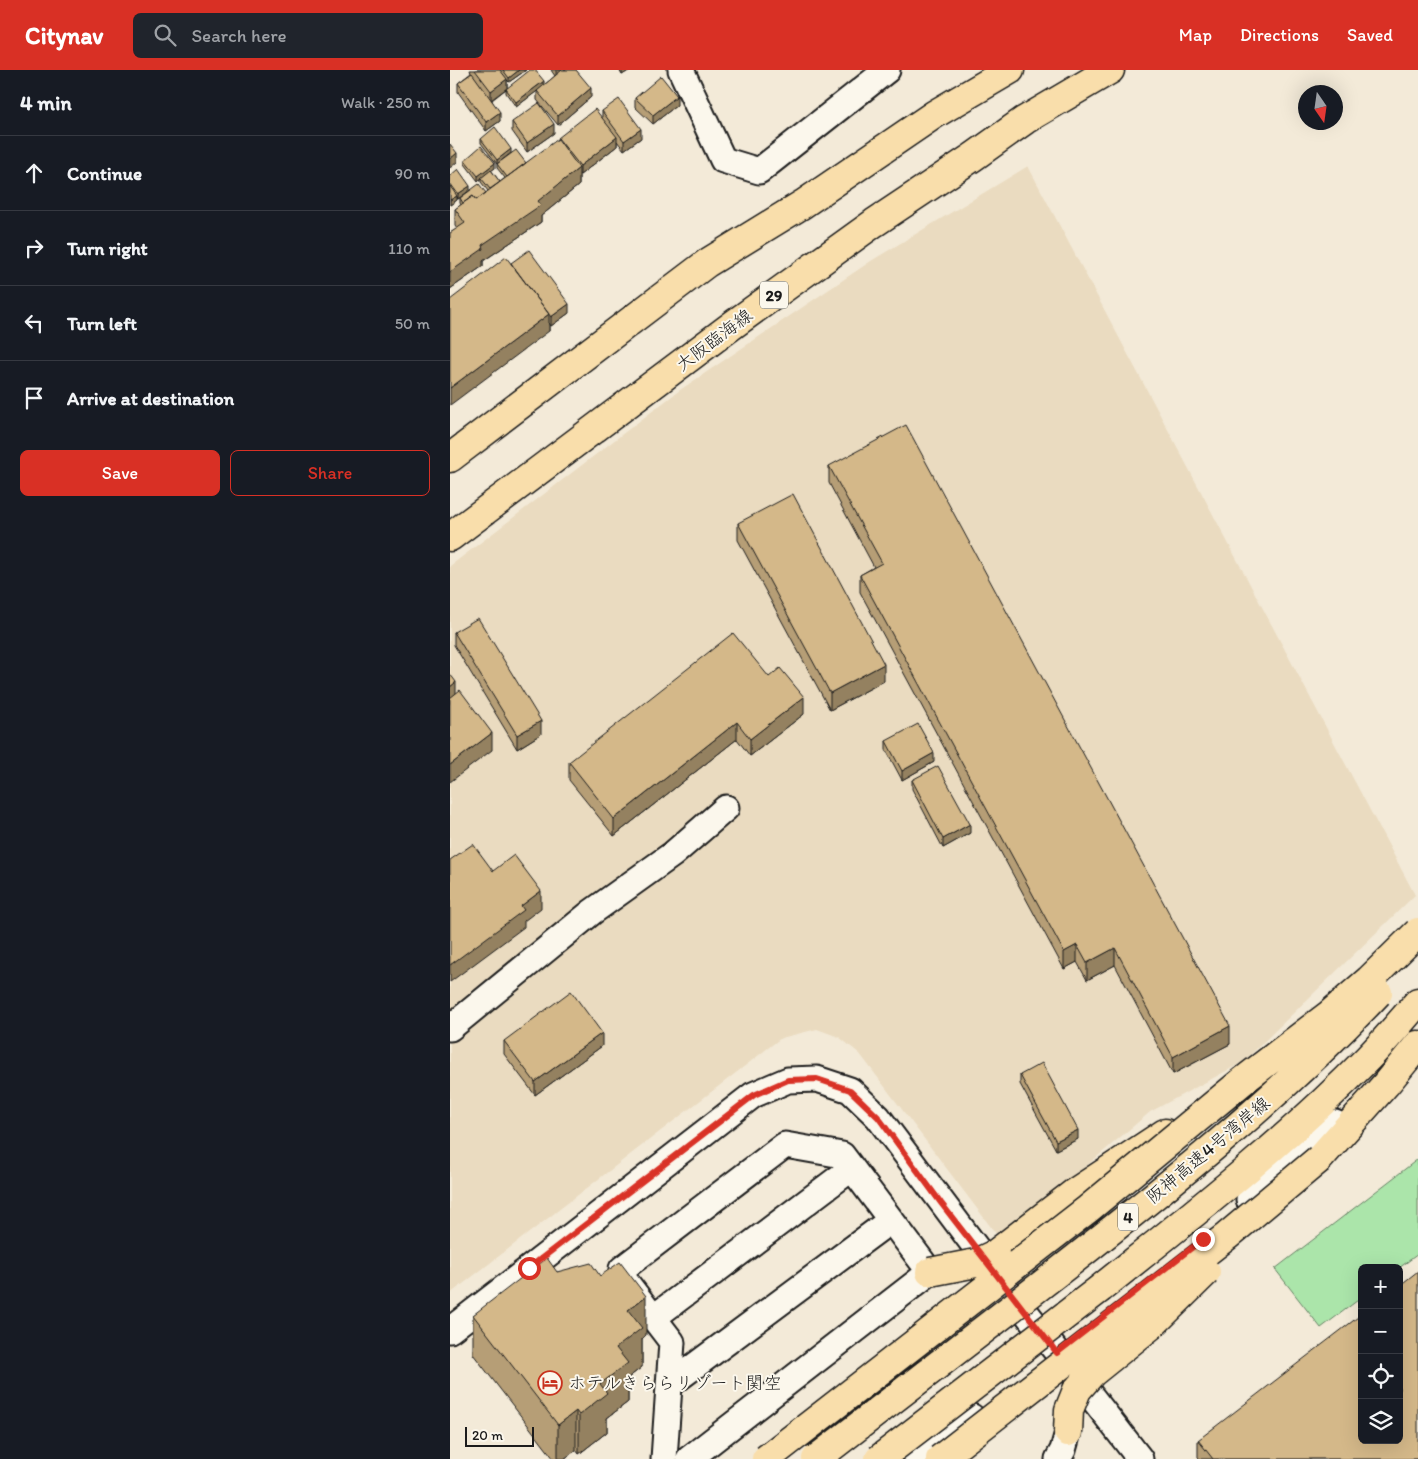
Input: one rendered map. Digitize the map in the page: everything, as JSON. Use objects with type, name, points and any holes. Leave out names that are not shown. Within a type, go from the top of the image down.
[{"type":"main road","name":"大阪臨海線","points":[[450,537],[734,324],[874,223],[974,157],[1025,120],[1110,70]]},
{"type":"main road","points":[[450,458],[707,264],[803,204],[935,114],[1002,72]]},
{"type":"main road","points":[[766,1459],[1088,1209],[1244,1080],[1330,1014],[1376,974],[1418,932]]},
{"type":"main road","name":"阪神高速4号湾岸線","points":[[816,1459],[1170,1184],[1238,1127],[1339,1034],[1418,950]]},
{"type":"main road","name":"4","points":[[879,1459],[1108,1282],[1272,1148],[1368,1058],[1418,1002]]},
{"type":"main road","points":[[1068,1432],[1069,1410],[1076,1390],[1092,1373],[1154,1324],[1319,1159],[1418,1045]]},
{"type":"main road","points":[[930,1272],[976,1263],[995,1254],[1074,1193],[1244,1080]]},
{"type":"main road","points":[[940,1459],[1204,1254],[1319,1159]]},
{"type":"street","points":[[681,70],[723,160],[759,171],[887,70]]},
{"type":"street","points":[[450,1028],[592,912],[672,854],[726,808]]},
{"type":"street","points":[[787,1459],[1008,1290],[1140,1184],[1268,1077],[1370,973],[1418,917]]},
{"type":"street","points":[[917,1459],[1203,1239],[1311,1147],[1418,1037]]},
{"type":"street","points":[[450,1330],[754,1095],[788,1080],[817,1079],[850,1090],[878,1117],[941,1203],[1140,1459]]},
{"type":"street","points":[[664,1459],[672,1342],[622,1278],[622,1269],[784,1145],[842,1155],[930,1272],[689,1459]]},
{"type":"street","points":[[653,1318],[852,1168]]},
{"type":"street","points":[[669,1385],[892,1220]]},
{"type":"street","points":[[1058,1459],[1064,1450],[1068,1432]]},
{"type":"street","points":[[1068,1432],[1078,1459]]},
{"type":"shaded area","points":[[1028,166],[1415,895],[1243,1062],[1150,1112],[1000,1239],[860,1054],[839,1037],[817,1029],[781,1038],[450,1294],[450,566],[680,390],[871,261]]},
{"type":"green space","points":[[1418,1159],[1418,1254],[1403,1265],[1358,1264],[1358,1300],[1321,1328],[1275,1269]]},
{"type":"building","points":[[475,70],[500,70],[507,79],[491,91]]},
{"type":"building","points":[[503,70],[519,70],[509,78]]},
{"type":"building","points":[[530,70],[535,70],[544,81],[516,102],[506,89]]},
{"type":"building","points":[[562,70],[576,70],[591,88],[558,116],[537,91]]},
{"type":"building","points":[[472,73],[500,112],[486,122],[458,83]]},
{"type":"building","points":[[661,76],[677,96],[653,115],[635,98]]},
{"type":"building","points":[[619,99],[641,129],[624,141],[602,111]]},
{"type":"building","points":[[539,103],[554,124],[527,143],[512,122]]},
{"type":"building","points":[[595,109],[617,137],[580,166],[558,138]]},
{"type":"building","points":[[495,127],[511,149],[497,160],[481,139]]},
{"type":"building","points":[[558,139],[579,168],[538,201],[541,205],[482,245],[483,249],[450,272],[450,233],[465,223],[455,209],[473,196],[476,200]]},
{"type":"building","points":[[450,144],[457,153],[450,159]]},
{"type":"building","points":[[481,146],[495,163],[478,176],[465,160]]},
{"type":"building","points":[[516,150],[526,163],[507,177],[497,164]]},
{"type":"building","points":[[458,169],[470,186],[458,194],[450,183],[450,176]]},
{"type":"building","points":[[491,170],[500,182],[490,189],[481,178]]},
{"type":"building","points":[[479,184],[486,193],[476,200],[473,196],[463,203],[460,198]]},
{"type":"building","points":[[450,186],[457,196],[450,200]]},
{"type":"building","points":[[529,250],[569,304],[551,317],[511,263]]},
{"type":"building","points":[[506,257],[549,314],[450,388],[450,300]]},
{"type":"building","points":[[906,425],[1230,1026],[1173,1057],[1115,948],[1087,963],[1077,945],[1064,952],[860,575],[882,563],[829,466]]},
{"type":"building","points":[[793,494],[884,664],[830,693],[738,523]]},
{"type":"building","points":[[478,618],[541,721],[517,735],[454,632]]},
{"type":"building","points":[[733,633],[769,677],[780,668],[804,697],[750,739],[737,722],[614,819],[569,762]]},
{"type":"building","points":[[450,674],[456,682],[450,687]]},
{"type":"building","points":[[460,690],[492,733],[450,765],[450,698]]},
{"type":"building","points":[[918,724],[934,753],[902,771],[886,741]]},
{"type":"building","points":[[938,766],[970,824],[943,839],[912,780]]},
{"type":"building","points":[[473,844],[493,871],[514,855],[541,891],[521,906],[524,910],[450,965],[450,860]]},
{"type":"building","points":[[571,991],[602,1033],[535,1082],[504,1041]]},
{"type":"building","points":[[1042,1063],[1078,1130],[1056,1141],[1020,1075]]},
{"type":"building","points":[[547,1258],[557,1272],[591,1263],[600,1276],[620,1262],[646,1296],[628,1310],[642,1328],[616,1348],[628,1363],[600,1384],[607,1393],[579,1415],[576,1411],[558,1425],[473,1315]]},
{"type":"building","points":[[1418,1271],[1418,1459],[1213,1459],[1198,1440],[1358,1317],[1358,1444],[1403,1444],[1403,1283]]},
{"type":"place","name":"ホテルきららリゾート関空","points":[[550,1383]]},
{"type":"route","points":[[529,1268],[754,1095],[788,1080],[817,1079],[850,1090],[878,1117],[988,1265],[1057,1353],[1203,1239]]}]
